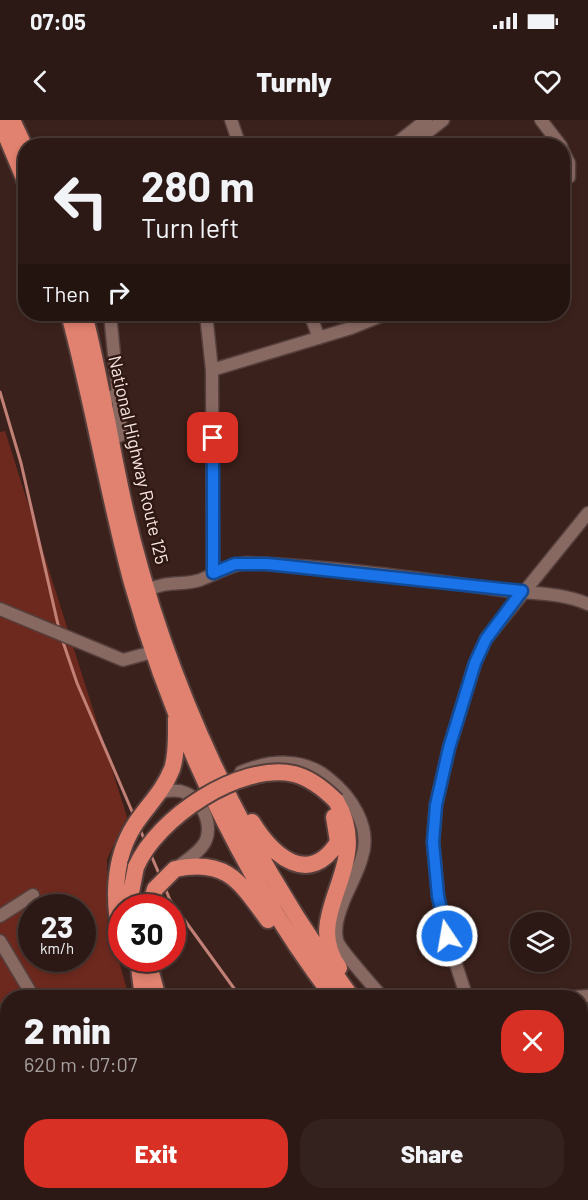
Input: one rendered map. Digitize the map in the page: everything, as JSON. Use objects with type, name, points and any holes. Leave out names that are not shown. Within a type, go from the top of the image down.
[{"type":"highway","points":[[12,120],[20,138]]},
{"type":"highway","points":[[0,121],[18,164]]},
{"type":"highway","name":"National Highway Route 125","points":[[71,321],[119,532],[161,650],[230,801],[272,880],[347,990]]},
{"type":"highway","name":"National Highway Route 125","points":[[86,321],[112,397],[112,439],[125,509],[148,590],[176,713],[206,782],[270,905],[304,959],[328,990]]},
{"type":"highway","points":[[116,894],[124,846],[144,813],[161,792],[175,756],[176,713]]},
{"type":"highway","points":[[132,894],[153,837],[184,808],[216,790],[253,776],[276,772],[293,774],[317,784],[344,815],[350,839],[348,860],[328,916],[327,932],[334,961],[354,990]]},
{"type":"highway","points":[[230,801],[245,811],[260,835],[277,854],[306,866],[329,856],[338,842],[332,803]]},
{"type":"highway","points":[[153,894],[155,889],[172,872],[214,867],[230,875],[249,894],[289,947],[304,959]]},
{"type":"highway","points":[[138,894],[140,869]]},
{"type":"highway","points":[[132,972],[140,990]]},
{"type":"highway","points":[[141,972],[142,990]]},
{"type":"highway","points":[[151,972],[156,990]]},
{"type":"street","points":[[231,120],[237,138]]},
{"type":"street","points":[[403,138],[426,120]]},
{"type":"street","points":[[420,138],[443,120]]},
{"type":"street","points":[[541,120],[555,138]]},
{"type":"street","points":[[110,321],[112,397]]},
{"type":"street","points":[[207,321],[212,370],[213,573]]},
{"type":"street","points":[[313,321],[319,338]]},
{"type":"street","points":[[212,370],[319,338],[366,321]]},
{"type":"street","points":[[465,990],[447,936],[438,896],[433,842],[436,805],[449,748],[475,663],[486,639],[522,591],[546,567],[588,513]]},
{"type":"street","points":[[148,590],[167,582],[200,580],[235,564],[267,564],[570,596],[588,604]]},
{"type":"street","points":[[0,609],[123,660],[161,650]]},
{"type":"street","points":[[0,618],[16,617]]},
{"type":"street","points":[[221,781],[268,764],[288,762],[316,768],[337,785],[355,808],[364,830],[363,856],[337,919],[337,942],[376,990]]},
{"type":"street","points":[[161,792],[181,791],[195,799],[206,816],[209,828],[201,848],[172,872]]},
{"type":"street","points":[[0,916],[18,905]]},
{"type":"street","points":[[0,940],[29,990]]},
{"type":"shaded area","points":[[5,431],[127,817],[107,859],[107,918],[108,972],[122,972],[127,990],[0,990],[0,432]]},
{"type":"waterway","points":[[0,392],[21,463],[59,629]]},
{"type":"waterway","points":[[62,639],[77,683],[134,816]]},
{"type":"waterway","points":[[139,827],[145,841]]},
{"type":"waterway","points":[[151,855],[160,876]]},
{"type":"waterway","points":[[165,888],[170,900],[235,990]]},
{"type":"route","points":[[213,438],[213,573],[235,564],[267,564],[314,567],[522,591],[486,639],[475,663],[449,748],[436,805],[433,842],[438,896],[447,936]]}]
